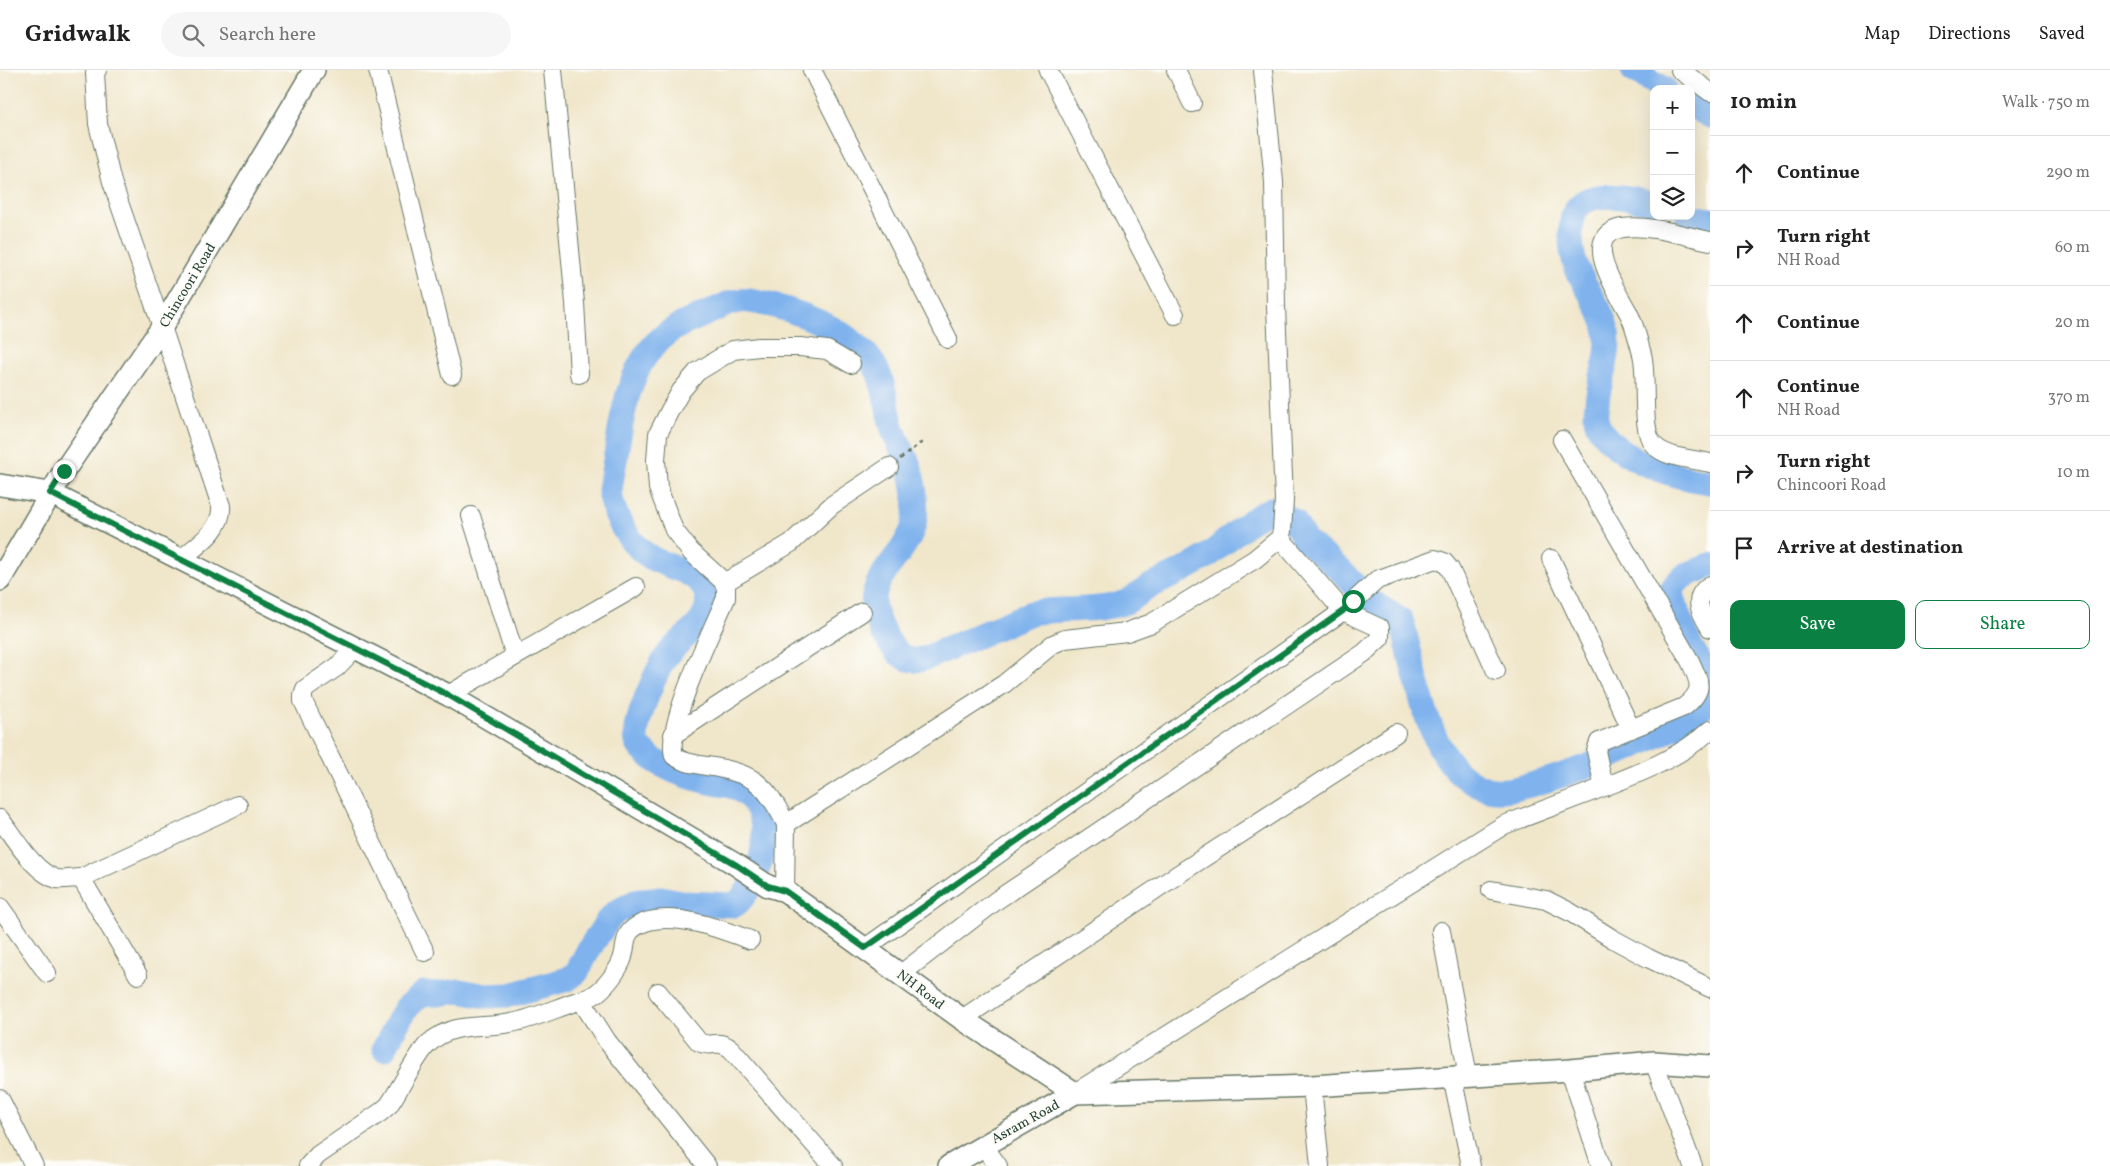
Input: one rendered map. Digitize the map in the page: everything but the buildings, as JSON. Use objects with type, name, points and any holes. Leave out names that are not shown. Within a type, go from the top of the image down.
[{"type":"main road","name":"Chincoori Road","points":[[0,580],[50,493],[162,326],[314,70]]},
{"type":"main road","points":[[0,485],[50,493],[354,649],[448,695]]},
{"type":"main road","name":"NH Road","points":[[448,695],[777,889],[865,948],[962,1019],[1075,1093]]},
{"type":"main road","points":[[1075,1093],[1312,1086],[1570,1070],[1654,1062],[1710,1066]]},
{"type":"main road","name":"Asram Road","points":[[950,1166],[1075,1093]]},
{"type":"street","points":[[97,70],[96,103],[100,140],[112,182],[221,506],[222,515],[218,524],[180,560]]},
{"type":"street","points":[[378,70],[452,375]]},
{"type":"street","points":[[553,70],[575,303],[579,374]]},
{"type":"street","points":[[812,70],[948,339]]},
{"type":"street","points":[[1048,70],[1175,316]]},
{"type":"street","points":[[1176,70],[1192,103]]},
{"type":"street","points":[[786,824],[1004,684],[1053,644],[1065,639],[1127,632],[1152,622],[1255,559],[1281,535],[1284,500],[1276,307],[1274,182],[1263,70]]},
{"type":"street","points":[[1680,70],[1710,92]]},
{"type":"street","points":[[1710,241],[1656,230],[1622,228],[1608,236],[1602,254],[1604,265],[1629,314],[1643,359],[1646,420],[1649,438],[1659,449],[1671,454],[1710,463]]},
{"type":"street","points":[[777,889],[786,824],[771,799],[754,779],[727,769],[686,763],[674,756],[672,750],[684,698],[726,598],[724,583],[691,552],[674,530],[658,488],[656,460],[658,434],[681,391],[698,372],[733,350],[758,347],[800,347],[827,350],[852,364]]},
{"type":"street","points":[[1562,440],[1700,681],[1699,690],[1694,699],[1684,707],[1599,742],[1596,751],[1608,783]]},
{"type":"street","points":[[724,583],[791,543],[832,505],[889,467]]},
{"type":"street","points":[[471,516],[515,656]]},
{"type":"street","points":[[902,974],[997,900],[1364,653],[1380,638],[1380,628],[1348,606],[1281,535]]},
{"type":"street","points":[[865,948],[1348,606],[1377,580],[1387,575],[1440,559],[1450,569],[1496,671]]},
{"type":"street","points":[[1552,559],[1631,729]]},
{"type":"street","points":[[1710,585],[1704,589],[1698,600],[1702,614],[1710,628]]},
{"type":"street","points":[[448,695],[636,587]]},
{"type":"street","points":[[674,735],[862,612]]},
{"type":"street","points":[[354,649],[336,667],[305,689],[303,701],[425,952]]},
{"type":"street","points":[[1075,1093],[1504,825],[1637,773],[1700,739],[1710,730]]},
{"type":"street","points":[[962,1019],[1174,876],[1396,733]]},
{"type":"street","points":[[0,819],[37,868],[46,875],[59,879],[81,878],[238,805]]},
{"type":"street","points":[[81,878],[138,975]]},
{"type":"street","points":[[1491,890],[1546,900],[1648,958],[1710,988]]},
{"type":"street","points":[[0,907],[47,973]]},
{"type":"street","points":[[308,1166],[318,1155],[389,1105],[426,1046],[444,1032],[453,1028],[510,1023],[528,1019],[594,995],[608,982],[618,968],[623,958],[625,938],[629,932],[644,923],[661,919],[701,924],[750,940]]},
{"type":"street","points":[[1441,931],[1471,1166]]},
{"type":"street","points":[[658,992],[699,1042],[704,1044],[722,1043],[731,1049],[833,1166]]},
{"type":"street","points":[[581,1000],[607,1041],[707,1166]]},
{"type":"street","points":[[1654,1062],[1693,1166]]},
{"type":"street","points":[[1570,1070],[1601,1166]]},
{"type":"street","points":[[1312,1086],[1320,1166]]},
{"type":"street","points":[[0,1099],[34,1166]]},
{"type":"street","points":[[983,1145],[998,1166]]},
{"type":"path","points":[[889,467],[919,444],[925,442]]},
{"type":"waterway","points":[[1633,70],[1657,85]]},
{"type":"waterway","points":[[1695,107],[1710,116]]},
{"type":"waterway","points":[[1650,203],[1614,196],[1594,198],[1585,201],[1578,207],[1571,225],[1572,252],[1575,263],[1601,314],[1607,332],[1606,359],[1598,394],[1596,420],[1606,437],[1617,448],[1632,457],[1664,471],[1710,482]]},
{"type":"waterway","points":[[1695,217],[1710,220]]},
{"type":"waterway","points":[[384,1049],[405,1009],[423,993],[436,994],[460,991],[485,996],[510,995],[568,979],[577,972],[589,949],[608,920],[616,912],[637,901],[661,898],[685,903],[735,905],[745,895],[753,882],[761,860],[764,835],[761,818],[753,802],[747,795],[734,787],[688,776],[663,766],[649,756],[638,743],[636,734],[638,723],[646,697],[658,671],[668,654],[700,622],[705,614],[707,597],[699,581],[684,571],[650,557],[635,545],[618,520],[610,492],[624,410],[633,381],[646,355],[661,338],[674,329],[734,302],[745,300],[767,304],[804,315],[822,323],[855,344],[868,357],[878,372],[893,430],[912,475],[916,509],[914,524],[906,543],[881,577],[874,596],[874,603],[878,621],[887,639],[898,653],[907,659],[926,658],[1031,613],[1103,608],[1126,602],[1149,587],[1182,571],[1213,552],[1248,523],[1271,509],[1294,521],[1305,540],[1340,570],[1369,600],[1401,620],[1423,703],[1439,745],[1450,762],[1463,776],[1482,787],[1494,790],[1512,789],[1537,783],[1601,761],[1663,733],[1686,720],[1701,709],[1706,702],[1710,688]]},
{"type":"waterway","points":[[1710,565],[1679,580],[1670,592],[1690,646],[1709,675],[1710,682]]},
{"type":"route","points":[[64,471],[50,493],[354,649],[448,695],[735,864],[768,886],[785,891],[865,948],[1343,611],[1353,601]]}]
